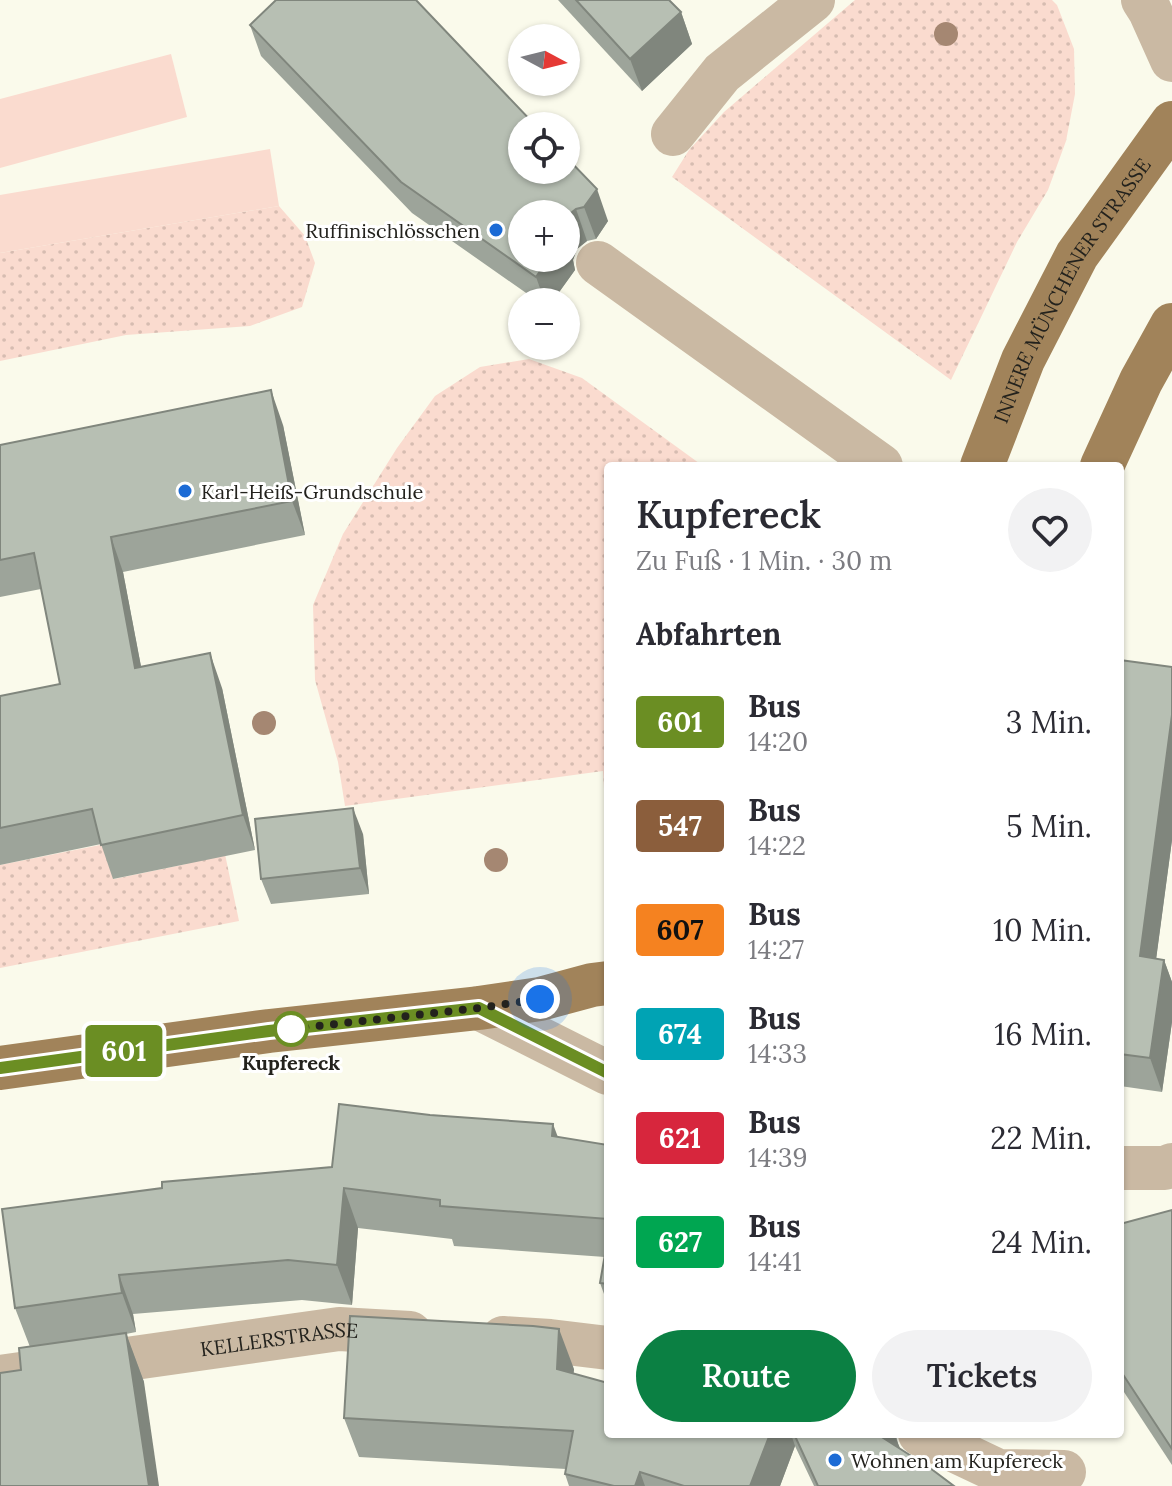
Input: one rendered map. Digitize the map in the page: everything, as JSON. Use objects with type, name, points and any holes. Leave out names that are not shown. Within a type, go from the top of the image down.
[{"type":"main road","name":"INNERE MÜNCHENER STRASSE","points":[[984,462],[1023,360],[1077,255],[1172,123]]},
{"type":"main road","points":[[1104,462],[1141,381],[1172,325]]},
{"type":"main road","points":[[0,1068],[269,1031],[479,1008],[540,999],[604,984]]},
{"type":"street","points":[[673,134],[722,73],[813,0]]},
{"type":"street","points":[[1143,0],[1172,60]]},
{"type":"street","points":[[598,263],[875,462]]},
{"type":"street","points":[[479,1008],[604,1071]]},
{"type":"street","points":[[1124,1168],[1165,1168],[1172,1165]]},
{"type":"street","name":"KELLERSTRASSE","points":[[0,1377],[339,1329],[550,1341],[604,1348]]},
{"type":"street","points":[[928,1438],[998,1471],[1060,1464]]},
{"type":"shaded area","points":[[855,0],[1052,0],[1057,5],[1074,49],[1075,94],[1066,141],[1048,190],[1017,242],[951,380],[672,177],[689,150],[724,112]]},
{"type":"shaded area","points":[[171,54],[187,117],[0,168],[0,99]]},
{"type":"shaded area","points":[[270,149],[279,206],[0,253],[0,195]]},
{"type":"shaded area","points":[[279,206],[305,236],[315,263],[302,307],[250,326],[126,335],[0,361],[0,253]]},
{"type":"shaded area","points":[[532,360],[582,378],[698,462],[604,462],[604,788],[603,771],[345,806],[338,762],[315,680],[313,605],[343,534],[397,448],[435,396],[480,367]]},
{"type":"shaded area","points":[[217,816],[239,921],[0,968],[0,865],[105,844],[114,879],[186,864]]},
{"type":"building","points":[[276,0],[416,0],[523,112],[508,112],[508,184],[580,184],[580,171],[597,189],[580,208],[580,200],[508,200],[508,257],[401,182],[250,25]]},
{"type":"building","points":[[576,0],[669,0],[681,12],[630,59]]},
{"type":"building","points":[[271,390],[292,501],[111,537],[135,668],[210,653],[243,815],[101,845],[92,809],[0,828],[0,696],[60,684],[34,553],[0,560],[0,445]]},
{"type":"building","points":[[1124,661],[1172,667],[1172,715],[1140,956],[1164,960],[1150,1058],[1124,1055]]},
{"type":"building","points":[[353,808],[360,868],[261,879],[255,819]]},
{"type":"building","points":[[339,1104],[430,1115],[553,1124],[552,1136],[604,1144],[604,1219],[440,1206],[440,1200],[344,1188],[337,1265],[288,1260],[119,1275],[122,1293],[15,1308],[2,1209],[162,1188],[162,1182],[332,1167]]},
{"type":"building","points":[[1172,1210],[1172,1449],[1124,1376],[1124,1223]]},
{"type":"building","points":[[604,1260],[604,1284],[600,1283]]},
{"type":"building","points":[[350,1316],[559,1329],[557,1369],[604,1382],[604,1438],[768,1438],[750,1486],[684,1486],[640,1472],[635,1486],[614,1486],[565,1474],[573,1431],[344,1418]]},
{"type":"building","points":[[126,1333],[149,1486],[0,1486],[0,1373],[21,1370],[19,1348]]},
{"type":"building","points":[[796,1438],[883,1438],[954,1486],[818,1486]]},
{"type":"bus line","name":"601","points":[[0,1068],[269,1031],[479,1008],[604,1071]]},
{"type":"place","name":"Ruffinischlösschen","points":[[496,230]]},
{"type":"place","name":"Karl-Heiß-Grundschule","points":[[185,491]]},
{"type":"place","name":"Kupfereck","points":[[291,1029]]},
{"type":"place","name":"Wohnen am Kupfereck","points":[[835,1460]]},
{"type":"route","points":[[291,1029],[540,999]]}]
